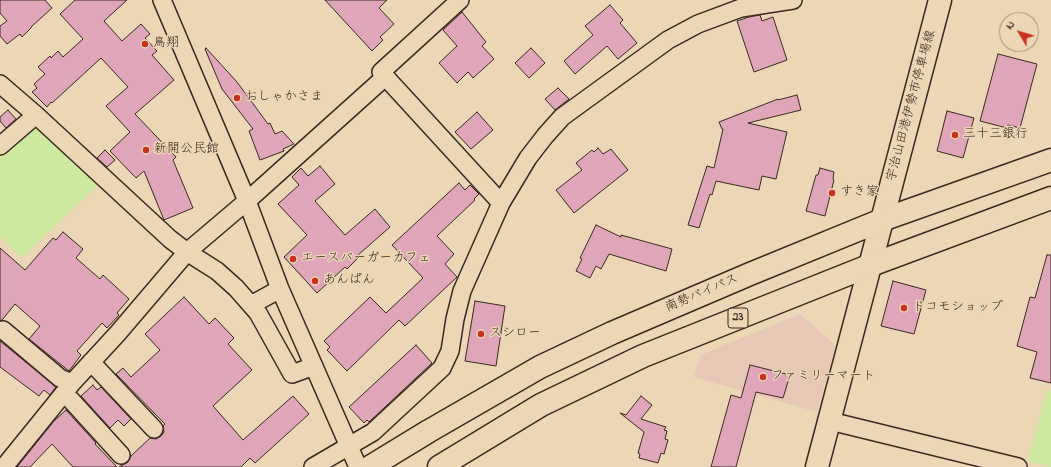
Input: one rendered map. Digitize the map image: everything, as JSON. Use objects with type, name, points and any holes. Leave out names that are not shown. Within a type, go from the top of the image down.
[{"type":"main road","name":"宇治山田港伊勢市停車場線","points":[[817,467],[940,0]]},
{"type":"main road","name":"南勢バイパス","points":[[370,467],[540,367],[612,333],[882,220],[1051,160]]},
{"type":"main road","name":"23","points":[[439,467],[540,405],[643,356],[871,265],[1051,198]]},
{"type":"street","points":[[162,0],[247,201],[280,289],[358,467]]},
{"type":"street","points":[[460,0],[381,72],[501,203]]},
{"type":"street","points":[[313,467],[373,432],[442,368],[450,351],[455,319],[462,291],[501,203],[528,158],[562,117],[668,40],[698,24],[741,8],[793,0]]},
{"type":"street","points":[[4,467],[68,389],[187,252],[247,201],[385,76]]},
{"type":"street","points":[[0,84],[170,239],[217,271],[236,288],[258,313],[292,374],[314,366]]},
{"type":"street","points":[[0,146],[36,116]]},
{"type":"street","points":[[251,304],[280,289]]},
{"type":"street","points":[[3,330],[60,378],[68,389],[71,400],[121,455]]},
{"type":"street","points":[[91,362],[154,429]]},
{"type":"street","points":[[830,421],[1018,467]]},
{"type":"shaded area","points":[[800,314],[835,345],[817,412],[694,377],[701,355]]},
{"type":"green space","points":[[36,126],[98,185],[21,258],[0,236],[0,155]]},
{"type":"green space","points":[[1047,390],[1051,391],[1051,467],[1028,461]]},
{"type":"building","points":[[0,0],[45,0],[52,8],[22,37],[20,34],[7,44],[0,36],[0,26],[7,21],[0,13]]},
{"type":"building","points":[[75,0],[127,0],[104,21],[122,41],[141,24],[150,34],[145,38],[157,51],[152,55],[174,80],[135,114],[176,157],[173,160],[193,208],[164,220],[144,171],[136,178],[110,151],[130,132],[106,106],[128,87],[101,58],[47,107],[32,92],[37,88],[34,84],[45,74],[38,67],[58,51],[63,57],[83,39],[60,14]]},
{"type":"building","points":[[325,0],[387,0],[379,8],[394,24],[380,37],[383,40],[372,51]]},
{"type":"building","points":[[610,5],[623,20],[620,23],[637,43],[618,59],[607,46],[575,74],[564,61],[593,35],[585,26]]},
{"type":"building","points":[[462,12],[486,42],[482,46],[494,59],[473,78],[468,72],[457,83],[439,63],[457,46],[443,30]]},
{"type":"building","points":[[760,15],[762,21],[773,17],[787,60],[754,72],[737,21]]},
{"type":"building","points":[[206,48],[237,82],[268,124],[270,123],[275,134],[282,131],[294,144],[283,149],[284,151],[260,160],[249,131],[253,129],[222,89],[205,49]]},
{"type":"building","points":[[531,48],[545,63],[529,78],[515,63]]},
{"type":"building","points":[[998,54],[1037,64],[1020,128],[1008,125],[1007,128],[980,121]]},
{"type":"building","points":[[558,88],[569,99],[555,110],[545,99]]},
{"type":"building","points":[[797,95],[801,110],[748,123],[787,132],[776,179],[762,176],[759,190],[716,181],[712,195],[710,194],[699,228],[688,225],[707,166],[714,168],[723,129],[719,122],[778,99]]},
{"type":"building","points":[[8,110],[16,119],[6,128],[0,121],[0,117]]},
{"type":"building","name":"三十三銀行","points":[[947,111],[974,118],[963,158],[937,151]]},
{"type":"building","points":[[477,112],[493,130],[471,149],[455,132]]},
{"type":"building","points":[[598,148],[603,154],[611,149],[628,170],[574,213],[556,190],[582,170],[576,163],[592,150],[594,152]]},
{"type":"building","points":[[105,150],[115,160],[107,167],[97,158]]},
{"type":"building","points":[[320,166],[335,184],[315,201],[345,235],[375,209],[390,227],[358,255],[359,257],[347,269],[345,267],[317,293],[284,257],[307,235],[278,204],[299,185],[292,177],[301,168],[308,176]]},
{"type":"building","points":[[820,168],[834,172],[834,180],[825,216],[806,211],[816,175],[818,175]]},
{"type":"building","points":[[459,183],[465,190],[470,185],[479,194],[474,199],[475,200],[437,236],[454,254],[445,264],[457,277],[405,326],[399,320],[347,371],[327,350],[330,347],[324,341],[370,297],[386,313],[423,278],[392,245]]},
{"type":"building","points":[[596,225],[621,237],[621,235],[672,249],[666,271],[609,254],[601,269],[596,266],[590,278],[576,271],[582,259],[580,258]]},
{"type":"building","points":[[63,232],[83,249],[76,258],[100,279],[103,275],[129,299],[117,313],[119,315],[107,328],[102,323],[77,351],[81,355],[69,371],[29,339],[40,326],[15,304],[0,321],[0,248],[25,270],[53,238],[56,240]]},
{"type":"building","points":[[1047,255],[1051,255],[1051,383],[1030,378],[1037,352],[1017,346],[1030,297],[1035,298]]},
{"type":"building","name":"ドコモショップ","points":[[893,281],[926,290],[914,334],[881,326]]},
{"type":"building","points":[[184,297],[209,324],[215,318],[234,338],[228,344],[252,370],[213,406],[243,440],[293,396],[309,414],[255,463],[250,458],[241,467],[119,467],[128,462],[131,456],[150,438],[156,439],[161,436],[164,432],[163,426],[165,424],[116,374],[123,368],[131,377],[160,350],[145,334]]},
{"type":"building","points":[[475,301],[505,306],[496,366],[465,361]]},
{"type":"building","points":[[0,341],[56,387],[50,395],[44,390],[39,396],[0,367]]},
{"type":"building","points":[[416,345],[432,363],[369,422],[367,420],[364,423],[349,407]]},
{"type":"building","points":[[750,365],[790,375],[783,398],[756,392],[736,467],[711,467],[731,395],[741,398]]},
{"type":"building","points":[[93,385],[97,390],[101,387],[131,419],[124,426],[118,420],[110,428],[81,396]]},
{"type":"building","points":[[641,396],[652,405],[641,419],[666,427],[664,430],[667,431],[665,439],[668,440],[664,454],[661,453],[658,463],[639,458],[640,454],[638,453],[644,432],[620,413],[626,415]]},
{"type":"building","points":[[66,410],[117,467],[73,467],[52,444],[30,467],[17,467],[54,421]]},
{"type":"place","name":"鳥翔","points":[[145,44]]},
{"type":"place","name":"おしゃかさま","points":[[237,98]]},
{"type":"place","name":"三十三銀行","points":[[955,135]]},
{"type":"place","name":"新開公民館","points":[[146,150]]},
{"type":"place","name":"すき家","points":[[832,193]]},
{"type":"place","name":"エースバーガーカフェ","points":[[293,259]]},
{"type":"place","name":"あんぱん","points":[[315,281]]},
{"type":"place","name":"ドコモショップ","points":[[904,308]]},
{"type":"place","name":"スシロー","points":[[481,334]]},
{"type":"place","name":"ファミリーマート","points":[[763,377]]}]
